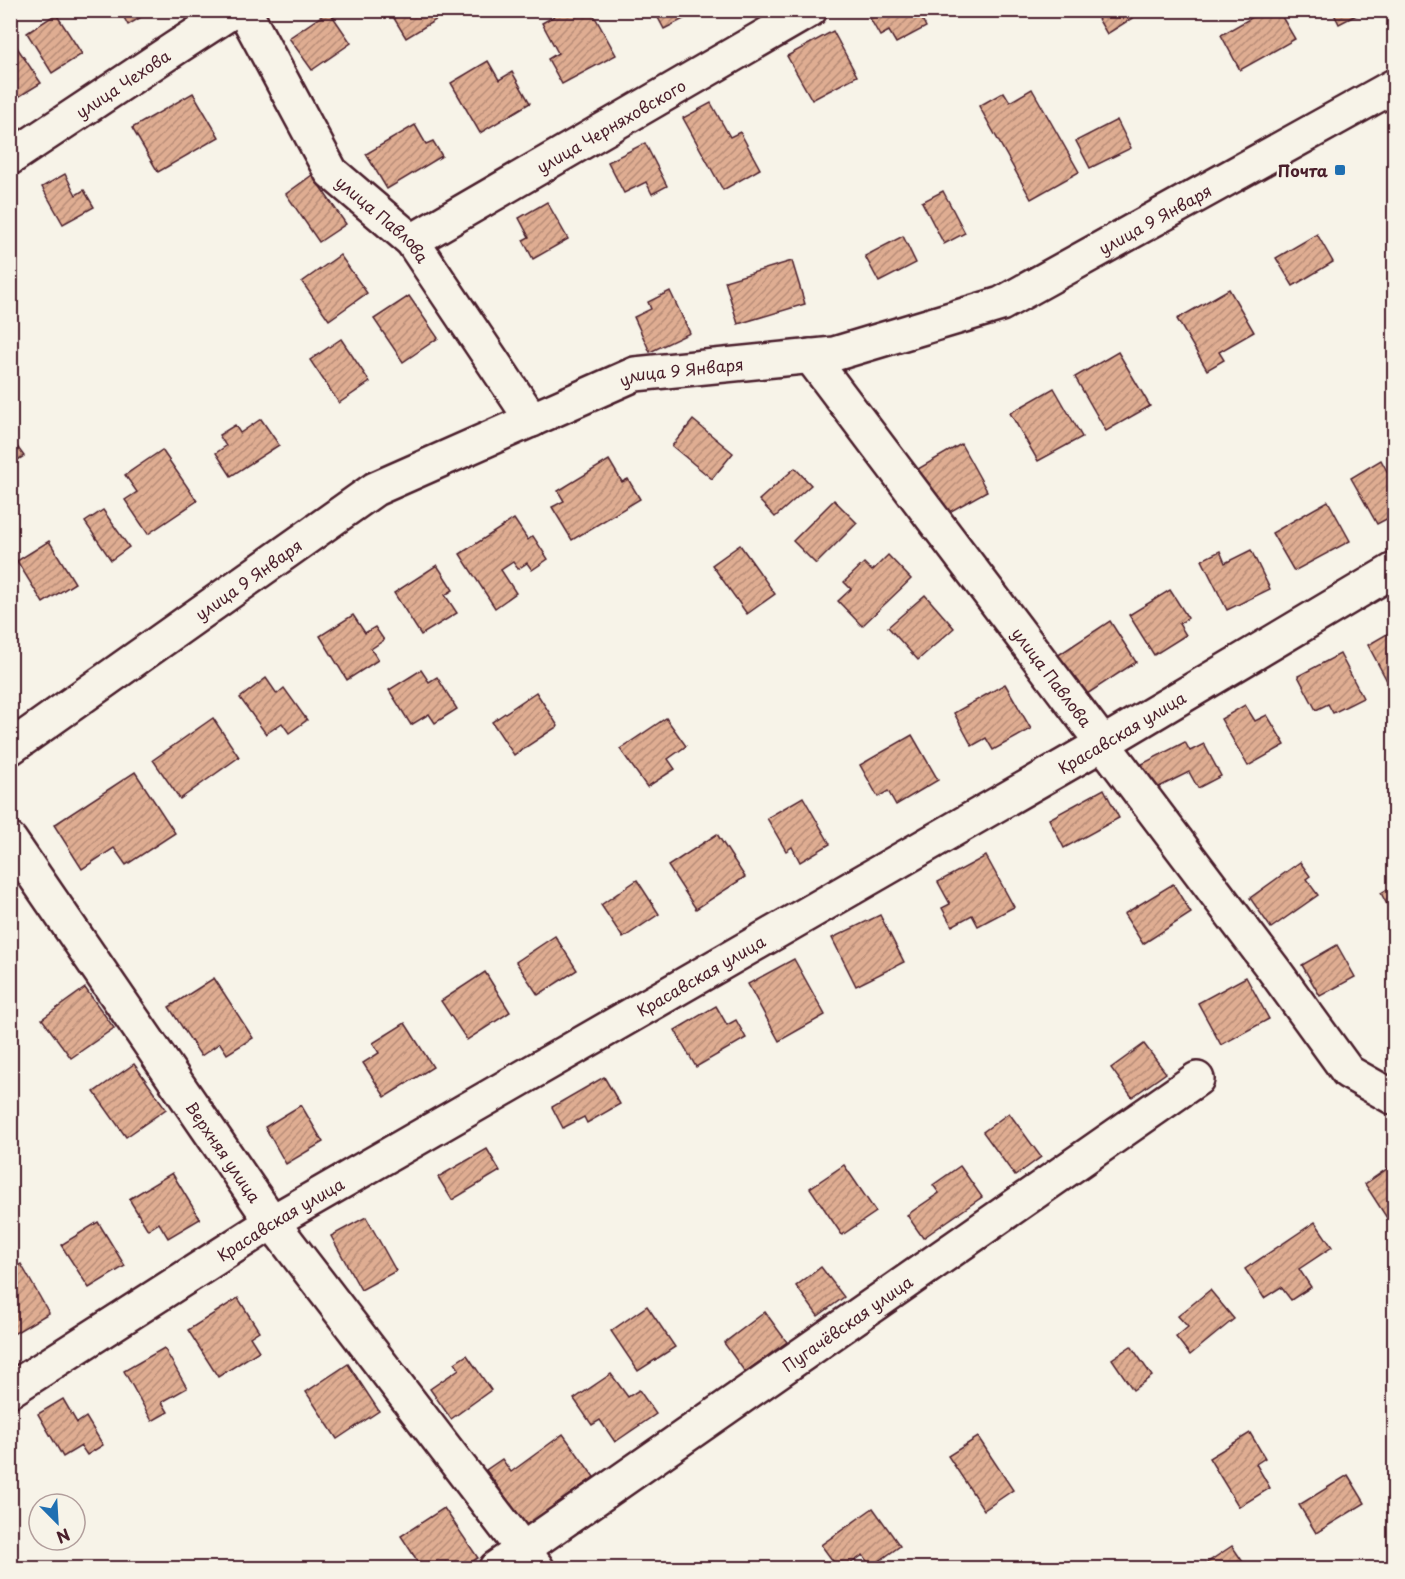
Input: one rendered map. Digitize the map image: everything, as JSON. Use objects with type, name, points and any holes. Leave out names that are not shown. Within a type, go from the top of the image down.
[{"type":"street","name":"улица Чехова","points":[[10,158],[234,10]]},
{"type":"street","name":"улица Павлова","points":[[244,10],[331,172],[412,241],[531,420]]},
{"type":"street","name":"улица Черняховского","points":[[412,241],[810,10]]},
{"type":"street","name":"улица 9 Января","points":[[10,748],[375,489],[635,374],[834,354],[1001,304],[1395,86]]},
{"type":"street","name":"улица Павлова","points":[[810,356],[1267,961],[1348,1072],[1395,1098]]},
{"type":"street","name":"Красавская улица","points":[[10,1390],[272,1222],[1102,744],[1395,570]]},
{"type":"street","name":"Верхняя улица","points":[[10,840],[272,1222],[530,1559]]},
{"type":"street","name":"Пугачёвская улица","points":[[496,1569],[530,1559],[1197,1079]]},
{"type":"building","points":[[120,10],[153,10],[128,25]]},
{"type":"building","points":[[389,10],[435,10],[439,18],[406,38]]},
{"type":"building","points":[[565,10],[591,10],[616,55],[562,84],[548,59],[558,53],[542,23]]},
{"type":"building","points":[[654,10],[701,10],[664,29]]},
{"type":"building","points":[[871,10],[928,10],[920,15],[926,27],[896,43],[889,31],[880,36],[867,13]]},
{"type":"building","points":[[1093,10],[1145,10],[1107,34]]},
{"type":"building","points":[[1265,10],[1278,10],[1295,39],[1240,70],[1221,35]]},
{"type":"building","points":[[1332,10],[1366,10],[1339,24]]},
{"type":"building","points":[[329,11],[351,43],[312,70],[289,38]]},
{"type":"building","points":[[56,14],[82,54],[52,73],[27,33]]},
{"type":"building","points":[[833,31],[857,76],[812,100],[787,56]]},
{"type":"building","points":[[10,37],[41,83],[15,99],[10,93]]},
{"type":"building","points":[[488,61],[499,80],[512,72],[530,103],[480,133],[451,83]]},
{"type":"building","points":[[1032,89],[1079,172],[1031,199],[979,106],[1004,92],[1010,102]]},
{"type":"building","points":[[193,93],[219,137],[158,172],[132,128]]},
{"type":"building","points":[[711,103],[730,137],[740,132],[760,169],[723,190],[683,118]]},
{"type":"building","points":[[1117,120],[1131,148],[1090,168],[1076,141]]},
{"type":"building","points":[[415,125],[426,144],[433,141],[442,156],[387,189],[366,154]]},
{"type":"building","points":[[645,143],[667,186],[652,194],[646,182],[624,193],[608,162]]},
{"type":"building","points":[[65,174],[76,195],[84,190],[94,207],[63,224],[42,187]]},
{"type":"building","points":[[312,175],[346,224],[319,242],[286,194]]},
{"type":"building","points":[[943,191],[965,233],[944,244],[922,202]]},
{"type":"building","points":[[547,202],[568,239],[533,259],[523,240],[529,237],[519,218]]},
{"type":"building","points":[[1317,234],[1333,262],[1293,286],[1276,258]]},
{"type":"building","points":[[903,236],[916,263],[879,282],[865,256]]},
{"type":"building","points":[[340,255],[367,293],[329,320],[302,282]]},
{"type":"building","points":[[792,261],[805,304],[738,324],[725,281]]},
{"type":"building","points":[[1229,289],[1254,332],[1219,352],[1224,360],[1207,370],[1177,319]]},
{"type":"building","points":[[670,291],[690,333],[650,352],[634,317],[651,309],[648,302]]},
{"type":"building","points":[[409,296],[438,338],[403,362],[374,319]]},
{"type":"building","points":[[341,339],[370,382],[339,403],[310,360]]},
{"type":"building","points":[[1118,352],[1150,406],[1106,431],[1075,377]]},
{"type":"building","points":[[1054,388],[1082,437],[1038,461],[1010,413]]},
{"type":"building","points":[[261,419],[279,445],[231,476],[216,453],[226,446],[219,435],[235,425],[240,433]]},
{"type":"building","points":[[693,420],[733,453],[712,479],[672,446]]},
{"type":"building","points":[[10,437],[24,456],[10,465]]},
{"type":"building","points":[[961,444],[987,491],[944,515],[918,469]]},
{"type":"building","points":[[162,450],[197,501],[148,534],[125,500],[137,492],[125,475]]},
{"type":"building","points":[[609,460],[622,482],[628,479],[640,499],[572,540],[552,507],[564,501],[558,491]]},
{"type":"building","points":[[1381,460],[1394,484],[1394,515],[1377,524],[1351,478]]},
{"type":"building","points":[[795,468],[811,485],[775,517],[759,500]]},
{"type":"building","points":[[834,500],[857,523],[816,564],[793,541]]},
{"type":"building","points":[[1328,501],[1350,541],[1294,571],[1272,533]]},
{"type":"building","points":[[103,510],[129,547],[111,560],[85,522]]},
{"type":"building","points":[[514,519],[528,540],[533,536],[548,559],[532,570],[527,563],[518,569],[513,562],[501,570],[516,593],[495,608],[460,554]]},
{"type":"building","points":[[49,541],[75,583],[43,603],[17,561]]},
{"type":"building","points":[[740,545],[775,594],[747,614],[712,565]]},
{"type":"building","points":[[1251,550],[1270,589],[1227,610],[1202,560],[1220,551],[1225,563]]},
{"type":"building","points":[[888,555],[911,579],[862,626],[838,601],[851,589],[844,582],[864,563],[872,571]]},
{"type":"building","points":[[437,565],[453,590],[445,595],[457,613],[421,635],[394,593]]},
{"type":"building","points":[[1170,590],[1188,618],[1179,624],[1186,635],[1154,655],[1129,615]]},
{"type":"building","points":[[925,595],[954,628],[918,660],[888,627]]},
{"type":"building","points":[[353,615],[365,633],[375,627],[384,640],[371,649],[378,660],[347,680],[320,636]]},
{"type":"building","points":[[1110,621],[1136,662],[1084,696],[1057,656]]},
{"type":"building","points":[[1394,630],[1394,694],[1368,645]]},
{"type":"building","points":[[1340,654],[1363,698],[1333,713],[1328,704],[1316,710],[1298,676]]},
{"type":"building","points":[[421,670],[429,682],[437,677],[457,709],[435,723],[429,714],[411,725],[389,690]]},
{"type":"building","points":[[266,678],[277,694],[284,688],[307,720],[289,733],[282,723],[266,734],[240,698]]},
{"type":"building","points":[[1005,684],[1031,729],[993,750],[986,738],[972,746],[954,713]]},
{"type":"building","points":[[536,692],[558,726],[514,755],[492,722]]},
{"type":"building","points":[[1245,705],[1255,721],[1267,715],[1285,745],[1248,766],[1221,719]]},
{"type":"building","points":[[213,718],[239,757],[180,799],[153,760]]},
{"type":"building","points":[[666,718],[686,746],[668,759],[675,769],[647,787],[620,749]]},
{"type":"building","points":[[912,735],[938,780],[896,805],[888,791],[878,797],[860,765]]},
{"type":"building","points":[[1185,742],[1190,751],[1204,744],[1221,776],[1198,788],[1189,772],[1155,789],[1142,764]]},
{"type":"building","points":[[135,772],[175,833],[126,865],[114,848],[82,869],[54,825]]},
{"type":"building","points":[[1104,789],[1119,818],[1064,848],[1049,819]]},
{"type":"building","points":[[803,797],[830,844],[800,862],[792,847],[786,851],[767,818]]},
{"type":"building","points":[[717,834],[745,877],[696,909],[668,866]]},
{"type":"building","points":[[986,856],[1014,907],[978,926],[972,915],[952,926],[942,908],[950,904],[938,882]]},
{"type":"building","points":[[1300,862],[1310,876],[1306,879],[1318,895],[1271,928],[1250,898]]},
{"type":"building","points":[[637,880],[659,914],[623,938],[601,905]]},
{"type":"building","points":[[1173,884],[1191,913],[1143,944],[1124,914]]},
{"type":"building","points":[[1394,885],[1394,918],[1381,893]]},
{"type":"building","points":[[880,915],[904,962],[856,986],[832,938]]},
{"type":"building","points":[[555,936],[577,970],[538,995],[516,962]]},
{"type":"building","points":[[1337,945],[1355,977],[1320,996],[1302,965]]},
{"type":"building","points":[[794,959],[825,1015],[779,1041],[748,984]]},
{"type":"building","points":[[485,972],[510,1012],[467,1040],[441,1001]]},
{"type":"building","points":[[1246,977],[1269,1019],[1221,1045],[1198,1003]]},
{"type":"building","points":[[214,978],[253,1038],[227,1054],[220,1043],[201,1056],[169,1007]]},
{"type":"building","points":[[85,988],[114,1028],[71,1058],[42,1019]]},
{"type":"building","points":[[716,1006],[727,1025],[736,1020],[746,1038],[696,1067],[675,1030]]},
{"type":"building","points":[[405,1023],[433,1067],[385,1097],[363,1063],[379,1053],[373,1043]]},
{"type":"building","points":[[1144,1044],[1166,1073],[1132,1097],[1111,1068]]},
{"type":"building","points":[[134,1064],[166,1109],[126,1137],[94,1092]]},
{"type":"building","points":[[604,1077],[620,1104],[587,1123],[584,1117],[563,1128],[552,1107]]},
{"type":"building","points":[[301,1105],[323,1142],[286,1164],[265,1127]]},
{"type":"building","points":[[1009,1113],[1041,1157],[1015,1176],[983,1132]]},
{"type":"building","points":[[487,1149],[500,1171],[452,1200],[438,1177]]},
{"type":"building","points":[[1394,1164],[1394,1229],[1365,1184]]},
{"type":"building","points":[[844,1165],[876,1212],[842,1235],[810,1188]]},
{"type":"building","points":[[960,1166],[982,1197],[923,1238],[907,1215],[939,1193],[933,1185]]},
{"type":"building","points":[[172,1173],[200,1219],[168,1238],[159,1223],[148,1230],[129,1199]]},
{"type":"building","points":[[366,1217],[396,1271],[361,1290],[331,1236]]},
{"type":"building","points":[[98,1222],[125,1266],[89,1288],[61,1245]]},
{"type":"building","points":[[1315,1222],[1332,1247],[1299,1269],[1311,1287],[1291,1300],[1281,1287],[1264,1298],[1245,1269]]},
{"type":"building","points":[[21,1264],[49,1313],[10,1336],[10,1270]]},
{"type":"building","points":[[821,1267],[844,1297],[818,1316],[796,1286]]},
{"type":"building","points":[[1210,1290],[1234,1319],[1190,1355],[1176,1337],[1188,1327],[1178,1316]]},
{"type":"building","points":[[238,1298],[259,1331],[250,1337],[259,1351],[218,1377],[188,1330]]},
{"type":"building","points":[[647,1306],[675,1347],[638,1371],[611,1331]]},
{"type":"building","points":[[765,1312],[787,1342],[745,1372],[724,1343]]},
{"type":"building","points":[[1131,1346],[1152,1376],[1133,1390],[1112,1359]]},
{"type":"building","points":[[164,1348],[187,1388],[162,1402],[168,1412],[152,1421],[124,1371]]},
{"type":"building","points":[[467,1355],[491,1390],[451,1419],[430,1389],[459,1369],[455,1363]]},
{"type":"building","points":[[348,1364],[379,1411],[337,1439],[306,1392]]},
{"type":"building","points":[[611,1374],[628,1397],[639,1390],[656,1414],[615,1442],[600,1420],[592,1425],[574,1399]]},
{"type":"building","points":[[63,1399],[77,1423],[86,1417],[103,1445],[87,1455],[81,1446],[63,1457],[38,1414]]},
{"type":"building","points":[[1250,1433],[1265,1458],[1256,1464],[1270,1488],[1239,1507],[1209,1458]]},
{"type":"building","points":[[563,1434],[594,1477],[526,1526],[486,1470],[502,1459],[511,1472]]},
{"type":"building","points":[[978,1437],[1013,1490],[984,1510],[948,1456]]},
{"type":"building","points":[[1348,1475],[1365,1503],[1316,1533],[1299,1505]]},
{"type":"building","points":[[444,1508],[478,1558],[462,1568],[422,1568],[401,1536]]},
{"type":"building","points":[[873,1508],[900,1546],[871,1567],[863,1555],[844,1568],[838,1568],[821,1545]]},
{"type":"building","points":[[1232,1546],[1247,1568],[1199,1568]]},
{"type":"place","name":"Почта","points":[[1340,170]]}]
